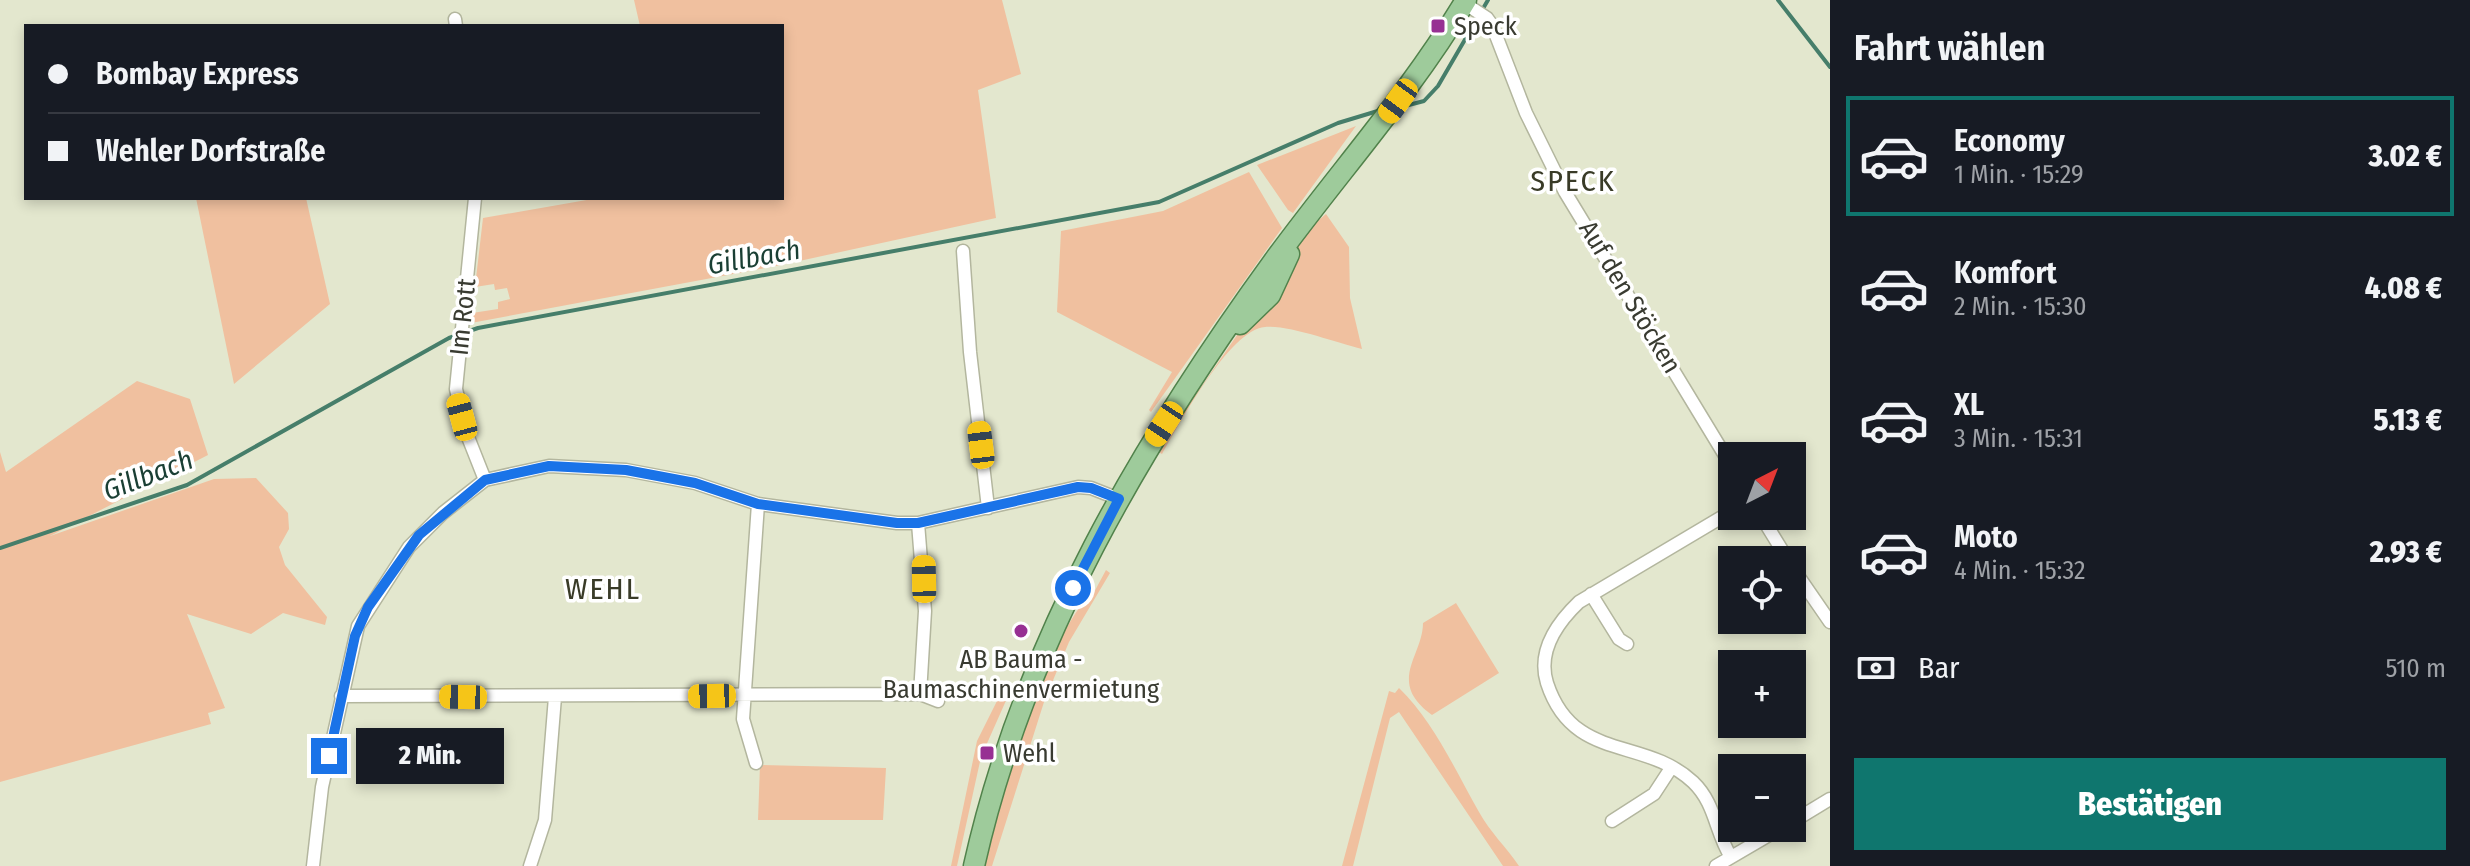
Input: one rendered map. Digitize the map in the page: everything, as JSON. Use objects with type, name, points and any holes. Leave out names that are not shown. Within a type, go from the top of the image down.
[{"type":"main road","points":[[974,866],[988,810],[1024,700],[1073,588],[1119,499],[1202,367],[1270,295],[1301,228],[1383,122],[1465,2]]},
{"type":"street","name":"Auf den Stöcken","points":[[1465,2],[1487,18],[1526,113],[1565,192],[1718,444]]},
{"type":"street","name":"Im Rott","points":[[475,200],[460,345],[458,400],[485,480]]},
{"type":"street","points":[[963,251],[970,352],[988,508]]},
{"type":"street","points":[[313,866],[317,819],[358,626],[379,589],[419,535],[485,480],[549,466],[601,467],[684,480],[758,504],[858,520],[918,523],[1078,487],[1091,488],[1119,499]]},
{"type":"street","points":[[756,763],[745,733],[744,696],[758,504]]},
{"type":"street","points":[[1718,519],[1591,594],[1565,616],[1547,649],[1546,679],[1556,706],[1585,735],[1671,768],[1693,782],[1715,813],[1721,843],[1731,857]]},
{"type":"street","points":[[918,523],[925,611],[920,694]]},
{"type":"street","points":[[1806,587],[1830,622]]},
{"type":"street","points":[[1591,594],[1619,639],[1627,644]]},
{"type":"street","points":[[341,696],[920,694],[938,701]]},
{"type":"street","points":[[530,866],[545,820],[555,697]]},
{"type":"street","points":[[1612,821],[1654,794],[1671,768]]},
{"type":"street","points":[[1806,814],[1830,799]]},
{"type":"street","points":[[1716,866],[1757,842]]},
{"type":"shaded area","points":[[634,0],[1002,0],[1021,74],[978,90],[996,218],[781,265],[471,323],[472,313],[498,309],[498,302],[510,299],[507,288],[495,290],[494,284],[475,287],[483,218],[586,200],[784,200],[784,24],[640,24]]},
{"type":"shaded area","points":[[1356,126],[1293,213],[1288,210],[1257,165]]},
{"type":"shaded area","points":[[1249,172],[1282,228],[1151,412],[1149,410],[1172,372],[1057,312],[1061,231],[1163,211]]},
{"type":"shaded area","points":[[196,200],[306,200],[330,304],[234,384]]},
{"type":"shaded area","points":[[1326,214],[1349,247],[1350,298],[1362,349],[1275,327],[1251,332],[1221,360],[1162,454],[1157,451],[1313,225]]},
{"type":"shaded area","points":[[137,381],[190,399],[208,455],[50,536],[214,479],[256,478],[288,513],[289,529],[279,547],[285,565],[327,617],[325,625],[283,613],[251,634],[187,614],[225,708],[208,713],[211,724],[0,782],[0,452],[6,472]]},
{"type":"shaded area","points":[[1106,570],[1110,573],[1069,642],[1044,702],[992,866],[983,866],[1011,762],[1036,691],[1068,626],[1086,598],[1092,596]]},
{"type":"shaded area","points":[[1456,603],[1499,673],[1432,715],[1418,703],[1411,691],[1410,669],[1423,623]]},
{"type":"shaded area","points":[[1004,687],[1012,687],[981,757],[957,866],[951,866],[977,741]]},
{"type":"shaded area","points":[[1399,688],[1423,716],[1483,819],[1519,866],[1503,866],[1399,712],[1390,718],[1353,866],[1342,866],[1389,691],[1395,693]]},
{"type":"shaded area","points":[[760,765],[886,768],[883,820],[758,820]]},
{"type":"waterway","name":"Gillbach","points":[[1401,107],[1424,101],[1438,86],[1488,0]]},
{"type":"waterway","name":"Gillbach","points":[[1778,0],[1830,67]]},
{"type":"waterway","name":"Gillbach","points":[[0,548],[187,485],[449,338],[478,328],[1159,202],[1338,123],[1381,110]]},
{"type":"place","name":"Speck","points":[[1438,26]]},
{"type":"place","name":"AB Bauma - Baumaschinenvermietung","points":[[1021,631]]},
{"type":"place","name":"Wehl","points":[[987,753]]},
{"type":"district","name":"SPECK","points":[[1573,181]]},
{"type":"district","name":"WEHL","points":[[603,589]]},
{"type":"route","points":[[329,756],[358,626],[385,580],[419,535],[458,500],[485,480],[519,470],[560,465],[626,470],[695,483],[758,504],[897,523],[918,523],[1078,487],[1091,488],[1119,499],[1073,588]]}]
